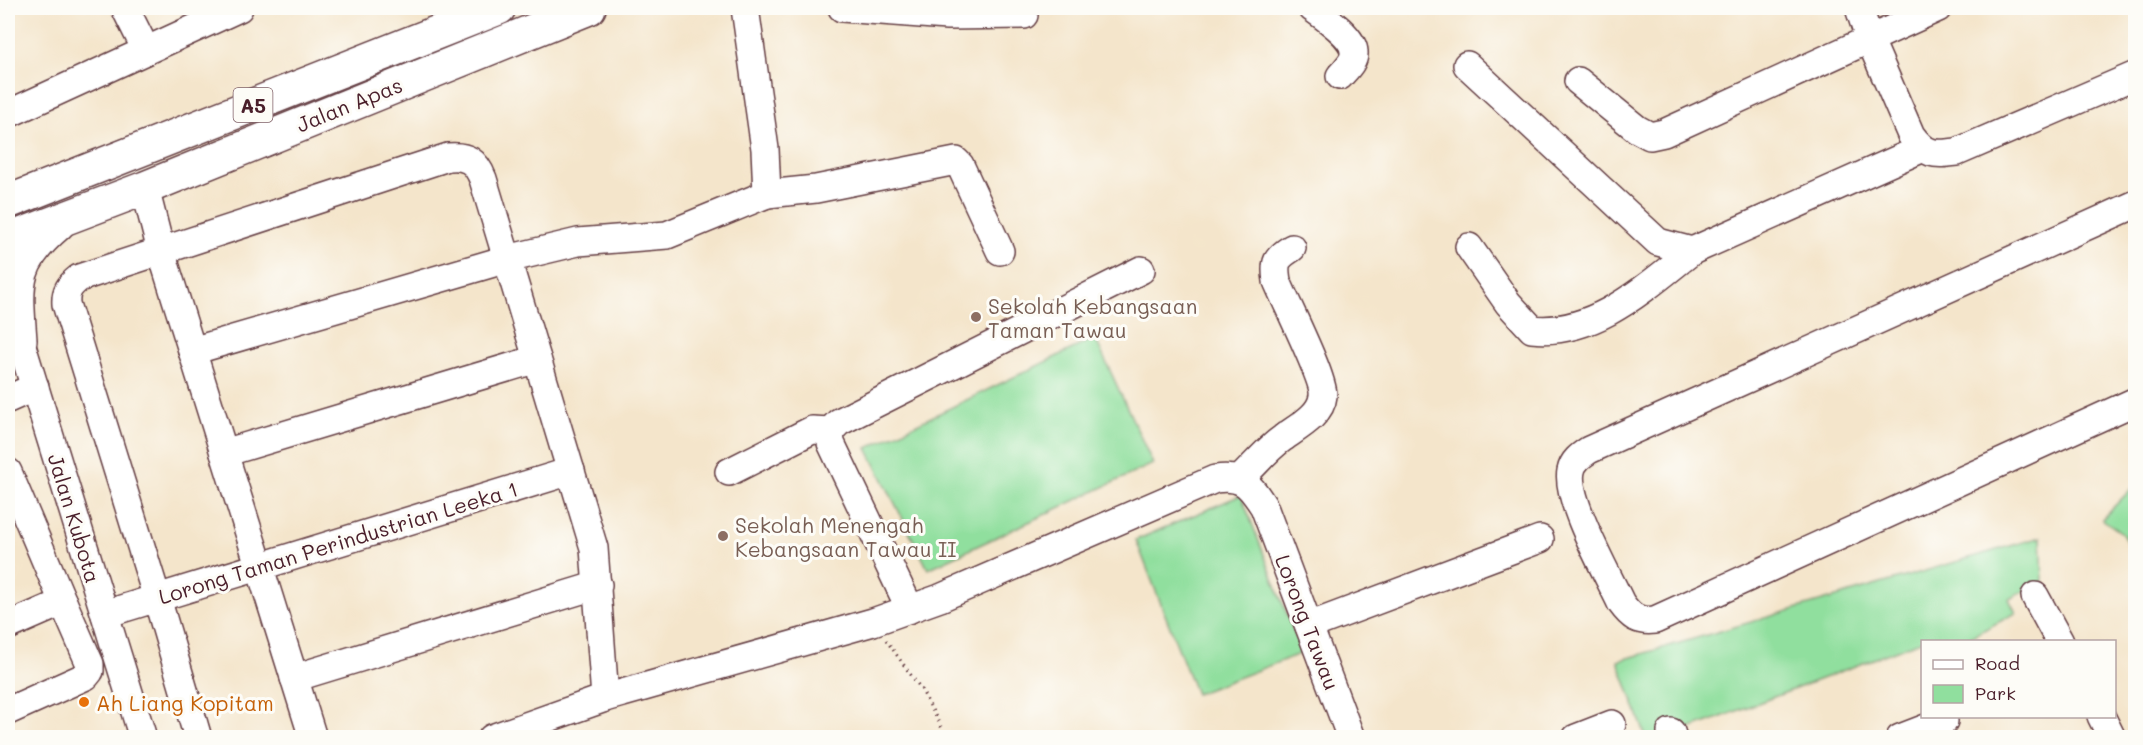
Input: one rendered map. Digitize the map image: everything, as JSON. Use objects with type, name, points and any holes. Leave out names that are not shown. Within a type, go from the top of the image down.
[{"type":"highway","name":"Jalan Apas","points":[[8,202],[500,8]]},
{"type":"highway","name":"Jalan Apas","points":[[8,240],[137,191],[589,8]]},
{"type":"highway","points":[[129,153],[135,167],[139,170],[151,169],[212,148],[296,125]]},
{"type":"highway","points":[[14,332],[21,273],[26,260],[38,242],[65,217]]},
{"type":"street","points":[[125,8],[146,50]]},
{"type":"street","points":[[8,114],[239,8]]},
{"type":"street","points":[[745,8],[765,149],[767,194]]},
{"type":"street","points":[[842,8],[947,16],[1024,15]]},
{"type":"street","points":[[1312,8],[1336,27],[1351,43],[1354,50],[1353,59],[1340,76]]},
{"type":"street","points":[[1859,8],[1869,38],[1911,135],[1921,148],[1939,154],[1957,152],[2136,75]]},
{"type":"street","points":[[1578,81],[1637,129],[1650,135],[1664,133],[1938,8]]},
{"type":"street","points":[[1467,65],[1658,242],[1692,251]]},
{"type":"street","points":[[1469,247],[1508,303],[1532,329],[1549,331],[1573,326],[1605,314],[1637,294],[1692,251],[1921,148]]},
{"type":"street","points":[[198,738],[128,607],[65,296],[72,283],[79,278],[448,157],[461,156],[472,160],[479,168],[594,548],[605,698]]},
{"type":"street","points":[[192,351],[507,259],[578,242],[667,235],[767,194],[816,189],[956,161],[960,165],[1000,251]]},
{"type":"street","points":[[137,191],[161,251],[313,738]]},
{"type":"street","points":[[2136,204],[1589,450],[1577,459],[1571,471],[1573,494],[1583,521],[1628,613],[1636,619],[1655,620],[2136,401]]},
{"type":"street","points":[[492,738],[543,729],[605,698],[873,622],[940,598],[1215,479],[1229,477],[1240,479],[1283,438],[1302,426],[1316,412],[1323,396],[1319,379],[1277,281],[1275,268],[1278,257],[1292,248]]},
{"type":"street","points":[[729,472],[812,430],[830,431],[839,422],[1141,270]]},
{"type":"street","name":"Jalan Kubota","points":[[8,298],[14,332],[35,387],[128,607],[142,738]]},
{"type":"street","points":[[224,453],[537,359]]},
{"type":"street","points":[[8,399],[35,387]]},
{"type":"street","points":[[830,431],[831,443],[910,609]]},
{"type":"street","name":"Lorong Taman Perindustrian Leeka 1","points":[[128,607],[571,471]]},
{"type":"street","points":[[8,472],[90,664],[90,671],[86,676],[8,711]]},
{"type":"street","name":"Lorong Tawau","points":[[1240,479],[1256,494],[1264,507],[1349,737]]},
{"type":"street","points":[[1309,626],[1540,539]]},
{"type":"street","points":[[294,678],[598,585]]},
{"type":"street","points":[[2035,596],[2059,640]]},
{"type":"street","points":[[8,626],[63,602]]},
{"type":"street","points":[[2102,718],[2112,738]]},
{"type":"street","points":[[1900,738],[1944,721]]},
{"type":"street","points":[[1576,738],[1612,724]]},
{"type":"path","points":[[873,622],[921,689],[947,738]]},
{"type":"green space","points":[[1095,338],[1153,464],[928,569],[867,448]]},
{"type":"green space","points":[[2135,485],[2135,557],[2122,533],[2102,519]]},
{"type":"green space","points":[[1241,495],[1302,653],[1196,694],[1136,540]]},
{"type":"green space","points":[[2041,537],[2043,581],[2009,599],[2016,613],[1965,640],[1921,640],[1669,737],[1646,737],[1618,661]]},
{"type":"place","name":"Sekolah Kebangsaan Taman Tawau","points":[[976,317]]},
{"type":"place","name":"Sekolah Menengah Kebangsaan Tawau II","points":[[723,536]]},
{"type":"place","name":"Ah Liang Kopitam","points":[[84,702]]}]
